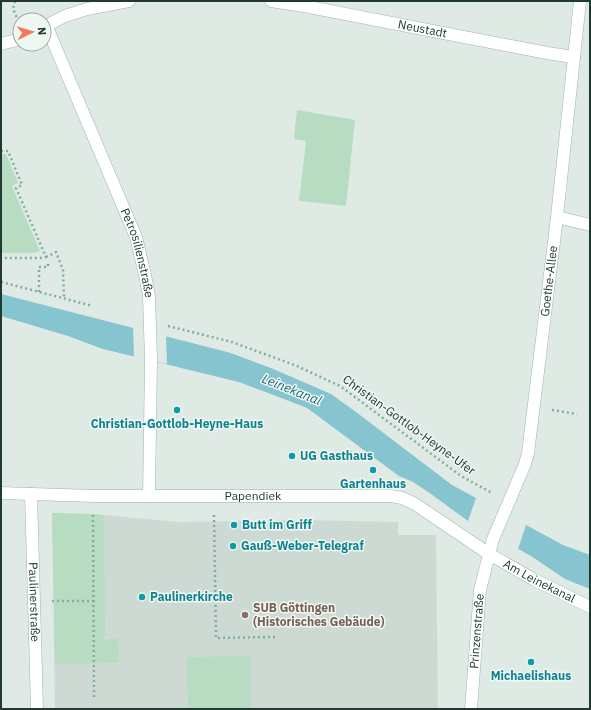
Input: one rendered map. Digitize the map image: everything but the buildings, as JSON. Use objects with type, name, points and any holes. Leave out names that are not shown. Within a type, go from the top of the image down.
[{"type":"street","points":[[52,22],[65,16],[87,9],[129,1]]},
{"type":"street","name":"Neustadt","points":[[271,1],[574,57]]},
{"type":"street","name":"Goethe-Allee","points":[[489,554],[493,539],[525,464],[528,453],[558,217],[580,1]]},
{"type":"street","points":[[1,44],[12,41]]},
{"type":"street","name":"Petrosilienstraße","points":[[52,42],[136,237],[148,289],[151,360],[149,496]]},
{"type":"street","points":[[558,217],[590,225]]},
{"type":"street","name":"Papendiek","points":[[1,493],[93,496],[214,497],[391,496],[402,498],[415,504],[489,554]]},
{"type":"street","name":"Paulinerstraße","points":[[31,494],[37,709]]},
{"type":"street","name":"Am Leinekanal","points":[[489,554],[533,579],[590,607]]},
{"type":"street","name":"Prinzenstraße","points":[[471,709],[480,590],[489,554]]},
{"type":"path","points":[[14,12],[13,9],[15,1]]},
{"type":"path","points":[[1,151],[8,151],[22,185],[16,188],[46,257]]},
{"type":"path","points":[[1,258],[42,258],[56,252],[63,270],[64,298]]},
{"type":"path","points":[[39,292],[39,267],[48,267],[48,262]]},
{"type":"path","points":[[1,282],[93,306]]},
{"type":"path","name":"Christian-Gottlob-Heyne-Ufer","points":[[150,327],[232,342],[297,366],[340,386],[461,476],[507,506]]},
{"type":"path","points":[[534,407],[577,414]]},
{"type":"path","points":[[214,497],[216,638],[275,637]]},
{"type":"path","points":[[93,520],[94,699]]},
{"type":"path","points":[[34,601],[94,601]]},
{"type":"shaded area","name":"SUB Göttingen (Historisches Gebäude)","points":[[52,513],[93,514],[178,522],[301,520],[398,522],[398,535],[436,535],[438,709],[55,709]]},
{"type":"green space","points":[[297,110],[355,120],[346,206],[299,201],[306,141],[294,139]]},
{"type":"green space","points":[[1,154],[6,154],[18,183],[12,186],[40,251],[35,253],[1,253]]},
{"type":"green space","points":[[52,513],[104,515],[105,636],[103,638],[106,641],[107,639],[118,639],[119,663],[55,664]]},
{"type":"green space","points":[[250,656],[250,709],[188,709],[187,657]]},
{"type":"water","name":"Leinekanal","points":[[1,294],[231,353],[271,368],[331,394],[452,485],[563,545],[590,555],[590,589],[565,579],[531,556],[468,521],[413,482],[399,476],[307,408],[239,382],[103,349],[68,336],[1,316]]},
{"type":"pier","points":[[133,327],[166,336],[167,364],[134,357]]},
{"type":"pier","points":[[476,498],[487,502],[521,520],[526,525],[518,549],[510,547],[478,529],[468,521]]},
{"type":"place","name":"Christian-Gottlob-Heyne-Haus","points":[[177,410]]},
{"type":"place","name":"UG Gasthaus","points":[[292,456]]},
{"type":"place","name":"Gartenhaus","points":[[373,470]]},
{"type":"place","name":"Butt im Griff","points":[[234,525]]},
{"type":"place","name":"Gauß-Weber-Telegraf","points":[[233,546]]},
{"type":"place","name":"Paulinerkirche","points":[[142,597]]},
{"type":"place","name":"SUB Göttingen (Historisches Gebäude)","points":[[245,615]]},
{"type":"place","name":"Michaelishaus","points":[[531,662]]}]
